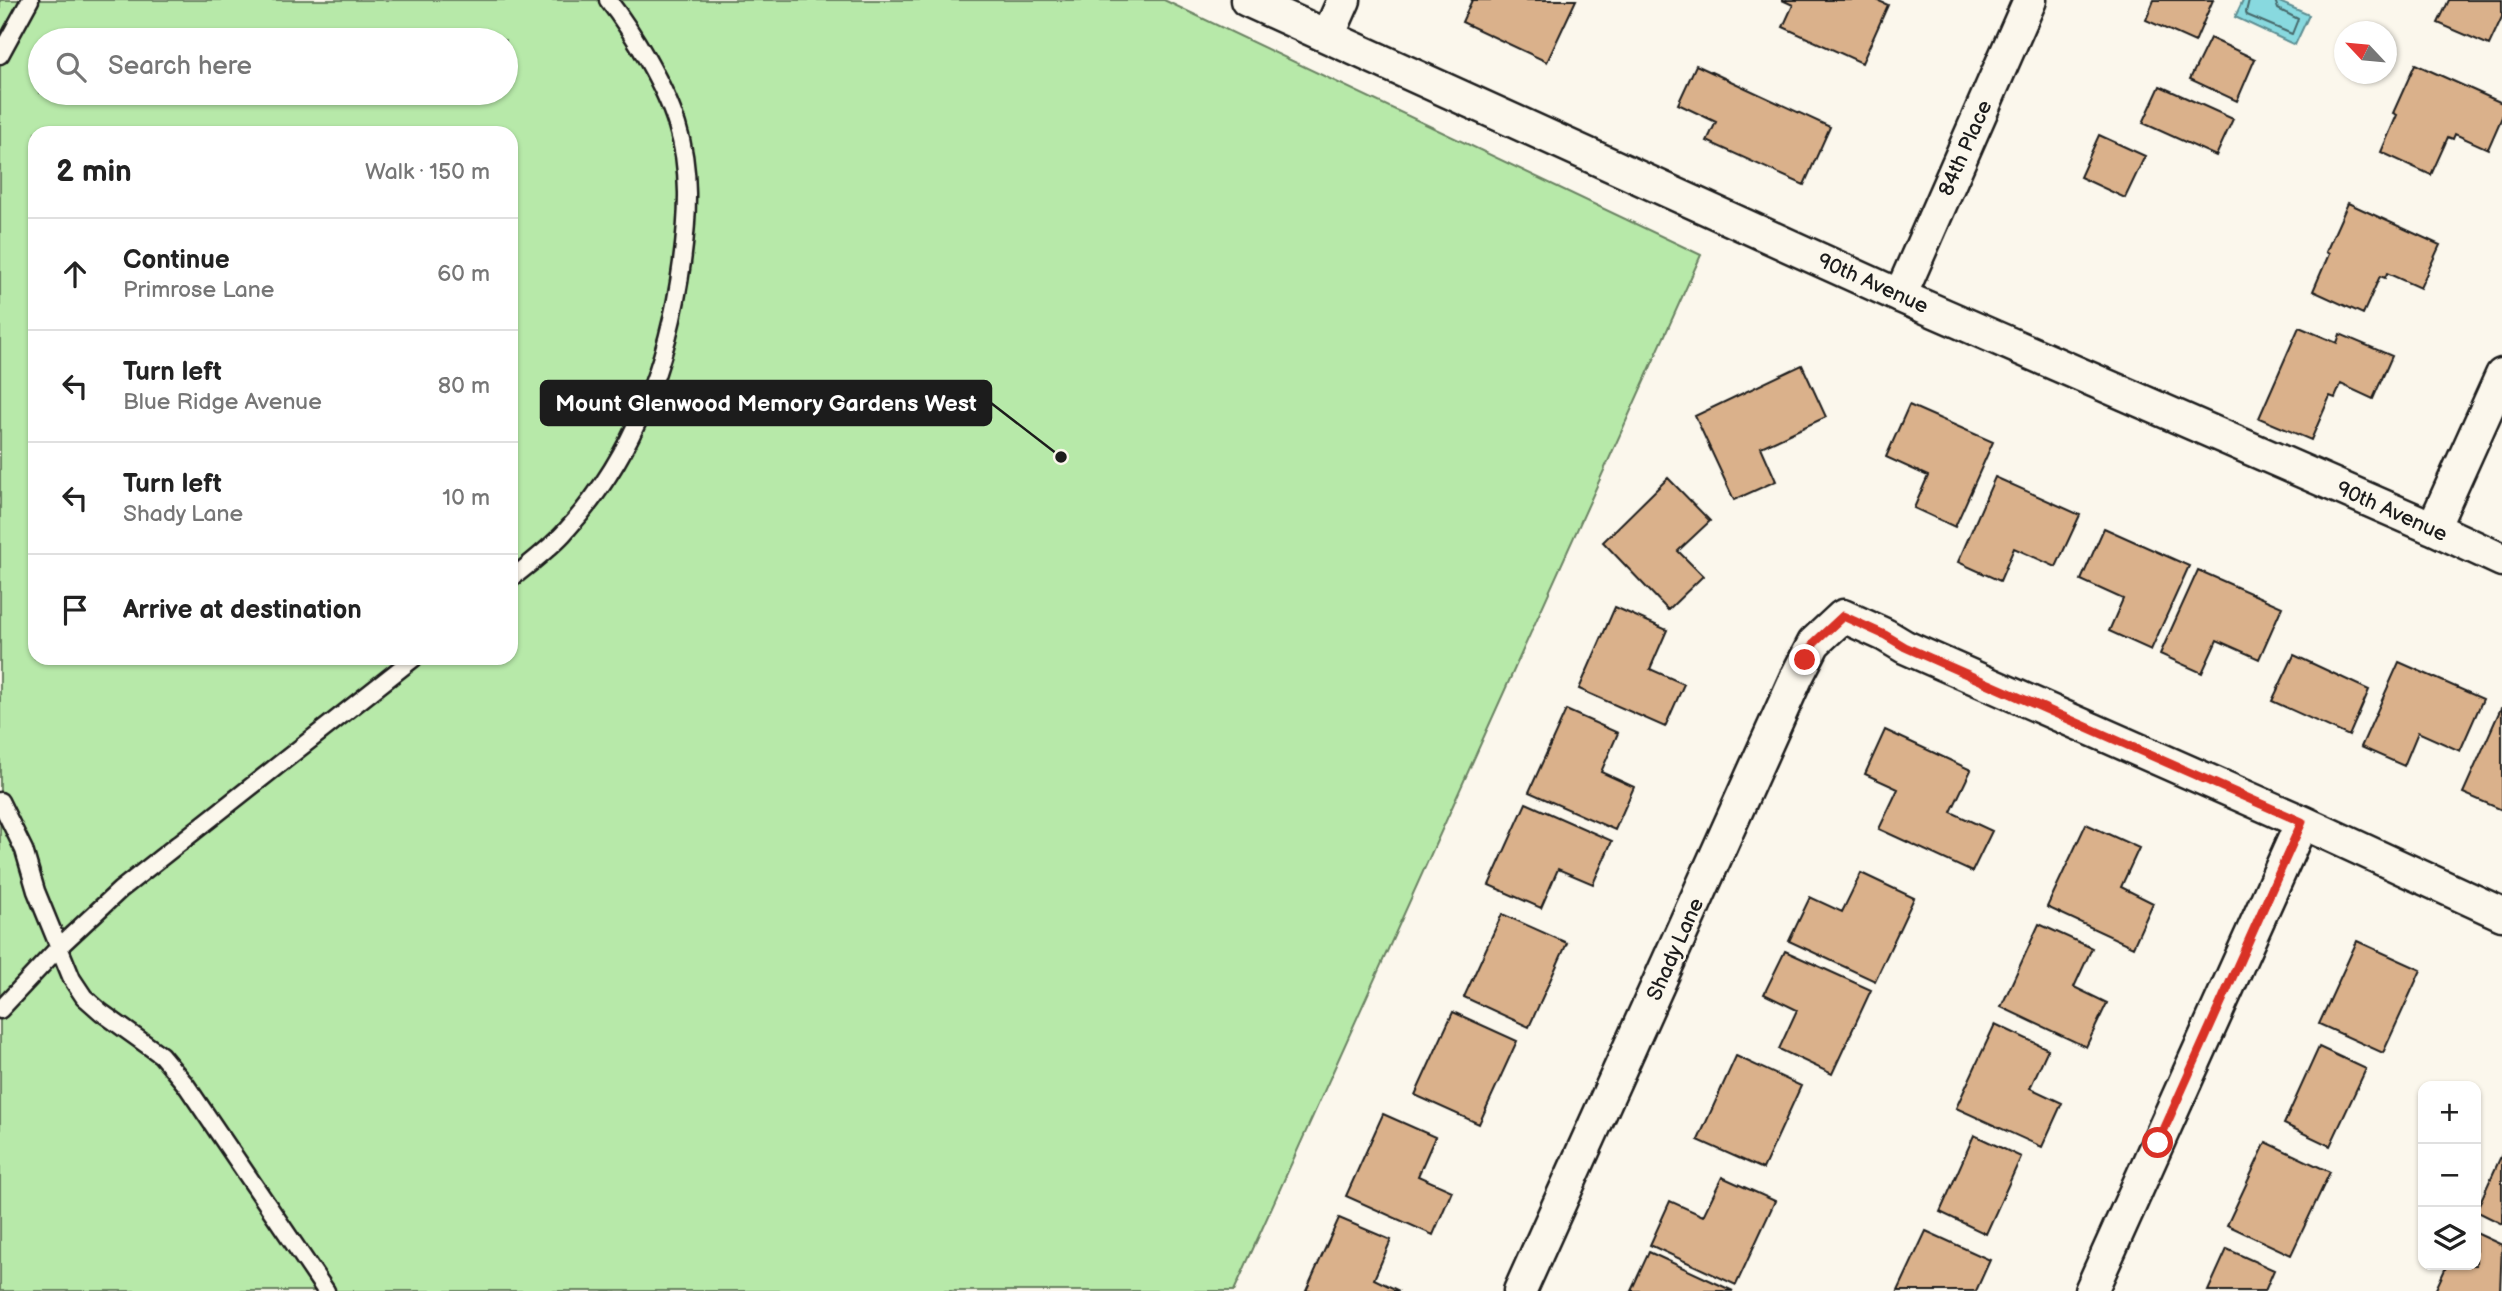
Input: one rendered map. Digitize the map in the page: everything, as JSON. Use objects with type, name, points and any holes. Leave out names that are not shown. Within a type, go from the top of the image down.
[{"type":"street","name":"90th Avenue","points":[[1247,0],[1900,296],[2502,560]]},
{"type":"street","points":[[1328,36],[1344,0]]},
{"type":"street","name":"84th Place","points":[[1900,296],[2030,0]]},
{"type":"street","points":[[2433,528],[2502,375]]},
{"type":"street","name":"Shady Lane","points":[[1520,1291],[1797,676],[1814,643],[1843,616],[1905,647],[2302,822]]},
{"type":"street","points":[[2091,1291],[2302,822],[2502,914]]},
{"type":"lane","points":[[0,55],[30,0]]},
{"type":"lane","points":[[518,573],[562,535],[614,465],[643,413],[660,368],[677,303],[688,220],[686,171],[677,125],[657,79],[608,0]]},
{"type":"lane","points":[[0,1010],[60,946],[120,890],[405,665]]},
{"type":"lane","points":[[0,802],[24,850],[36,891],[72,979],[84,997],[161,1055],[186,1085],[326,1291]]},
{"type":"green space","points":[[0,0],[1164,0],[1701,255],[1234,1291],[0,1291]]},
{"type":"water","points":[[2243,0],[2275,0],[2309,15],[2295,45],[2235,17]]},
{"type":"building","points":[[1472,0],[1576,0],[1547,62],[1462,22]]},
{"type":"building","points":[[1782,0],[1877,0],[1888,5],[1862,63],[1783,27],[1793,5]]},
{"type":"building","points":[[2154,0],[2213,0],[2195,42],[2146,20]]},
{"type":"building","points":[[2449,0],[2502,0],[2502,17],[2489,45],[2438,23]]},
{"type":"building","points":[[2210,38],[2255,59],[2237,101],[2190,79]]},
{"type":"building","points":[[2415,64],[2502,103],[2502,117],[2488,149],[2455,134],[2453,139],[2448,137],[2431,175],[2381,152],[2397,115],[2393,113]]},
{"type":"building","points":[[1696,65],[1830,127],[1804,185],[1707,141],[1716,122],[1678,104]]},
{"type":"building","points":[[2160,86],[2233,119],[2216,156],[2143,123]]},
{"type":"building","points":[[2099,135],[2145,156],[2125,198],[2080,177]]},
{"type":"building","points":[[2348,203],[2440,245],[2420,288],[2387,273],[2385,278],[2380,276],[2363,314],[2313,291],[2329,254],[2326,252]]},
{"type":"building","points":[[2299,327],[2337,343],[2340,334],[2392,356],[2373,399],[2341,384],[2335,398],[2330,396],[2311,440],[2259,418]]},
{"type":"building","points":[[1802,365],[1826,417],[1761,447],[1776,481],[1734,500],[1695,416]]},
{"type":"building","points":[[1909,405],[1993,442],[1955,527],[1914,508],[1928,476],[1886,457]]},
{"type":"building","points":[[1995,477],[2080,515],[2056,567],[2014,548],[2000,581],[1958,562]]},
{"type":"building","points":[[1668,478],[1710,521],[1678,551],[1703,576],[1668,610],[1603,542]]},
{"type":"building","points":[[2104,528],[2189,566],[2151,650],[2109,631],[2123,599],[2081,580]]},
{"type":"building","points":[[2198,570],[2282,607],[2259,659],[2217,640],[2202,673],[2160,654]]},
{"type":"building","points":[[1615,607],[1667,630],[1650,669],[1684,684],[1665,727],[1579,689]]},
{"type":"building","points":[[2294,655],[2369,690],[2349,736],[2272,701]]},
{"type":"building","points":[[2399,662],[2483,699],[2460,751],[2418,732],[2404,766],[2361,747]]},
{"type":"building","points":[[2502,708],[2502,810],[2463,793]]},
{"type":"building","points":[[1566,710],[1618,733],[1601,772],[1634,787],[1615,830],[1529,792]]},
{"type":"building","points":[[1885,730],[1971,770],[1951,812],[1992,831],[1972,872],[1879,829],[1898,789],[1865,774]]},
{"type":"building","points":[[1526,803],[1612,841],[1593,884],[1558,869],[1541,908],[1489,885]]},
{"type":"building","points":[[2086,824],[2139,848],[2121,887],[2153,903],[2133,947],[2047,907]]},
{"type":"building","points":[[1861,873],[1914,898],[1875,981],[1789,941],[1810,897],[1842,912]]},
{"type":"building","points":[[1502,914],[1567,943],[1529,1027],[1464,997]]},
{"type":"building","points":[[2039,924],[2092,948],[2074,987],[2107,1003],[2086,1047],[2001,1007]]},
{"type":"building","points":[[2357,941],[2421,970],[2383,1053],[2319,1024]]},
{"type":"building","points":[[1785,951],[1871,990],[1832,1074],[1779,1049],[1797,1010],[1764,994]]},
{"type":"building","points":[[1453,1012],[1517,1041],[1479,1124],[1415,1095]]},
{"type":"building","points":[[1995,1024],[2048,1049],[2030,1088],[2062,1103],[2042,1147],[1956,1108]]},
{"type":"building","points":[[2319,1047],[2366,1069],[2330,1146],[2284,1124]]},
{"type":"building","points":[[1736,1056],[1801,1086],[1763,1169],[1698,1140]]},
{"type":"building","points":[[1383,1114],[1435,1137],[1418,1176],[1452,1191],[1433,1235],[1346,1196]]},
{"type":"building","points":[[1974,1135],[2021,1157],[1986,1234],[1940,1212]]},
{"type":"building","points":[[2266,1142],[2330,1172],[2291,1255],[2227,1225]]},
{"type":"building","points":[[2502,1154],[2502,1224],[2481,1214],[2481,1200]]},
{"type":"building","points":[[1722,1177],[1775,1201],[1736,1285],[1650,1245],[1670,1201],[1703,1216]]},
{"type":"building","points":[[1339,1218],[1391,1240],[1374,1279],[1399,1291],[1306,1291]]},
{"type":"building","points":[[1926,1231],[1990,1260],[1976,1291],[1898,1291]]},
{"type":"building","points":[[2481,1235],[2502,1245],[2500,1291],[2435,1291],[2445,1270],[2481,1270]]},
{"type":"building","points":[[2227,1249],[2274,1270],[2265,1291],[2208,1291]]},
{"type":"building","points":[[1649,1252],[1733,1291],[1631,1291]]},
{"type":"place","name":"Mount Glenwood Memory Gardens West","points":[[1061,457]]},
{"type":"route","points":[[1805,660],[1814,643],[1843,616],[1905,647],[2302,822],[2158,1143]]}]
